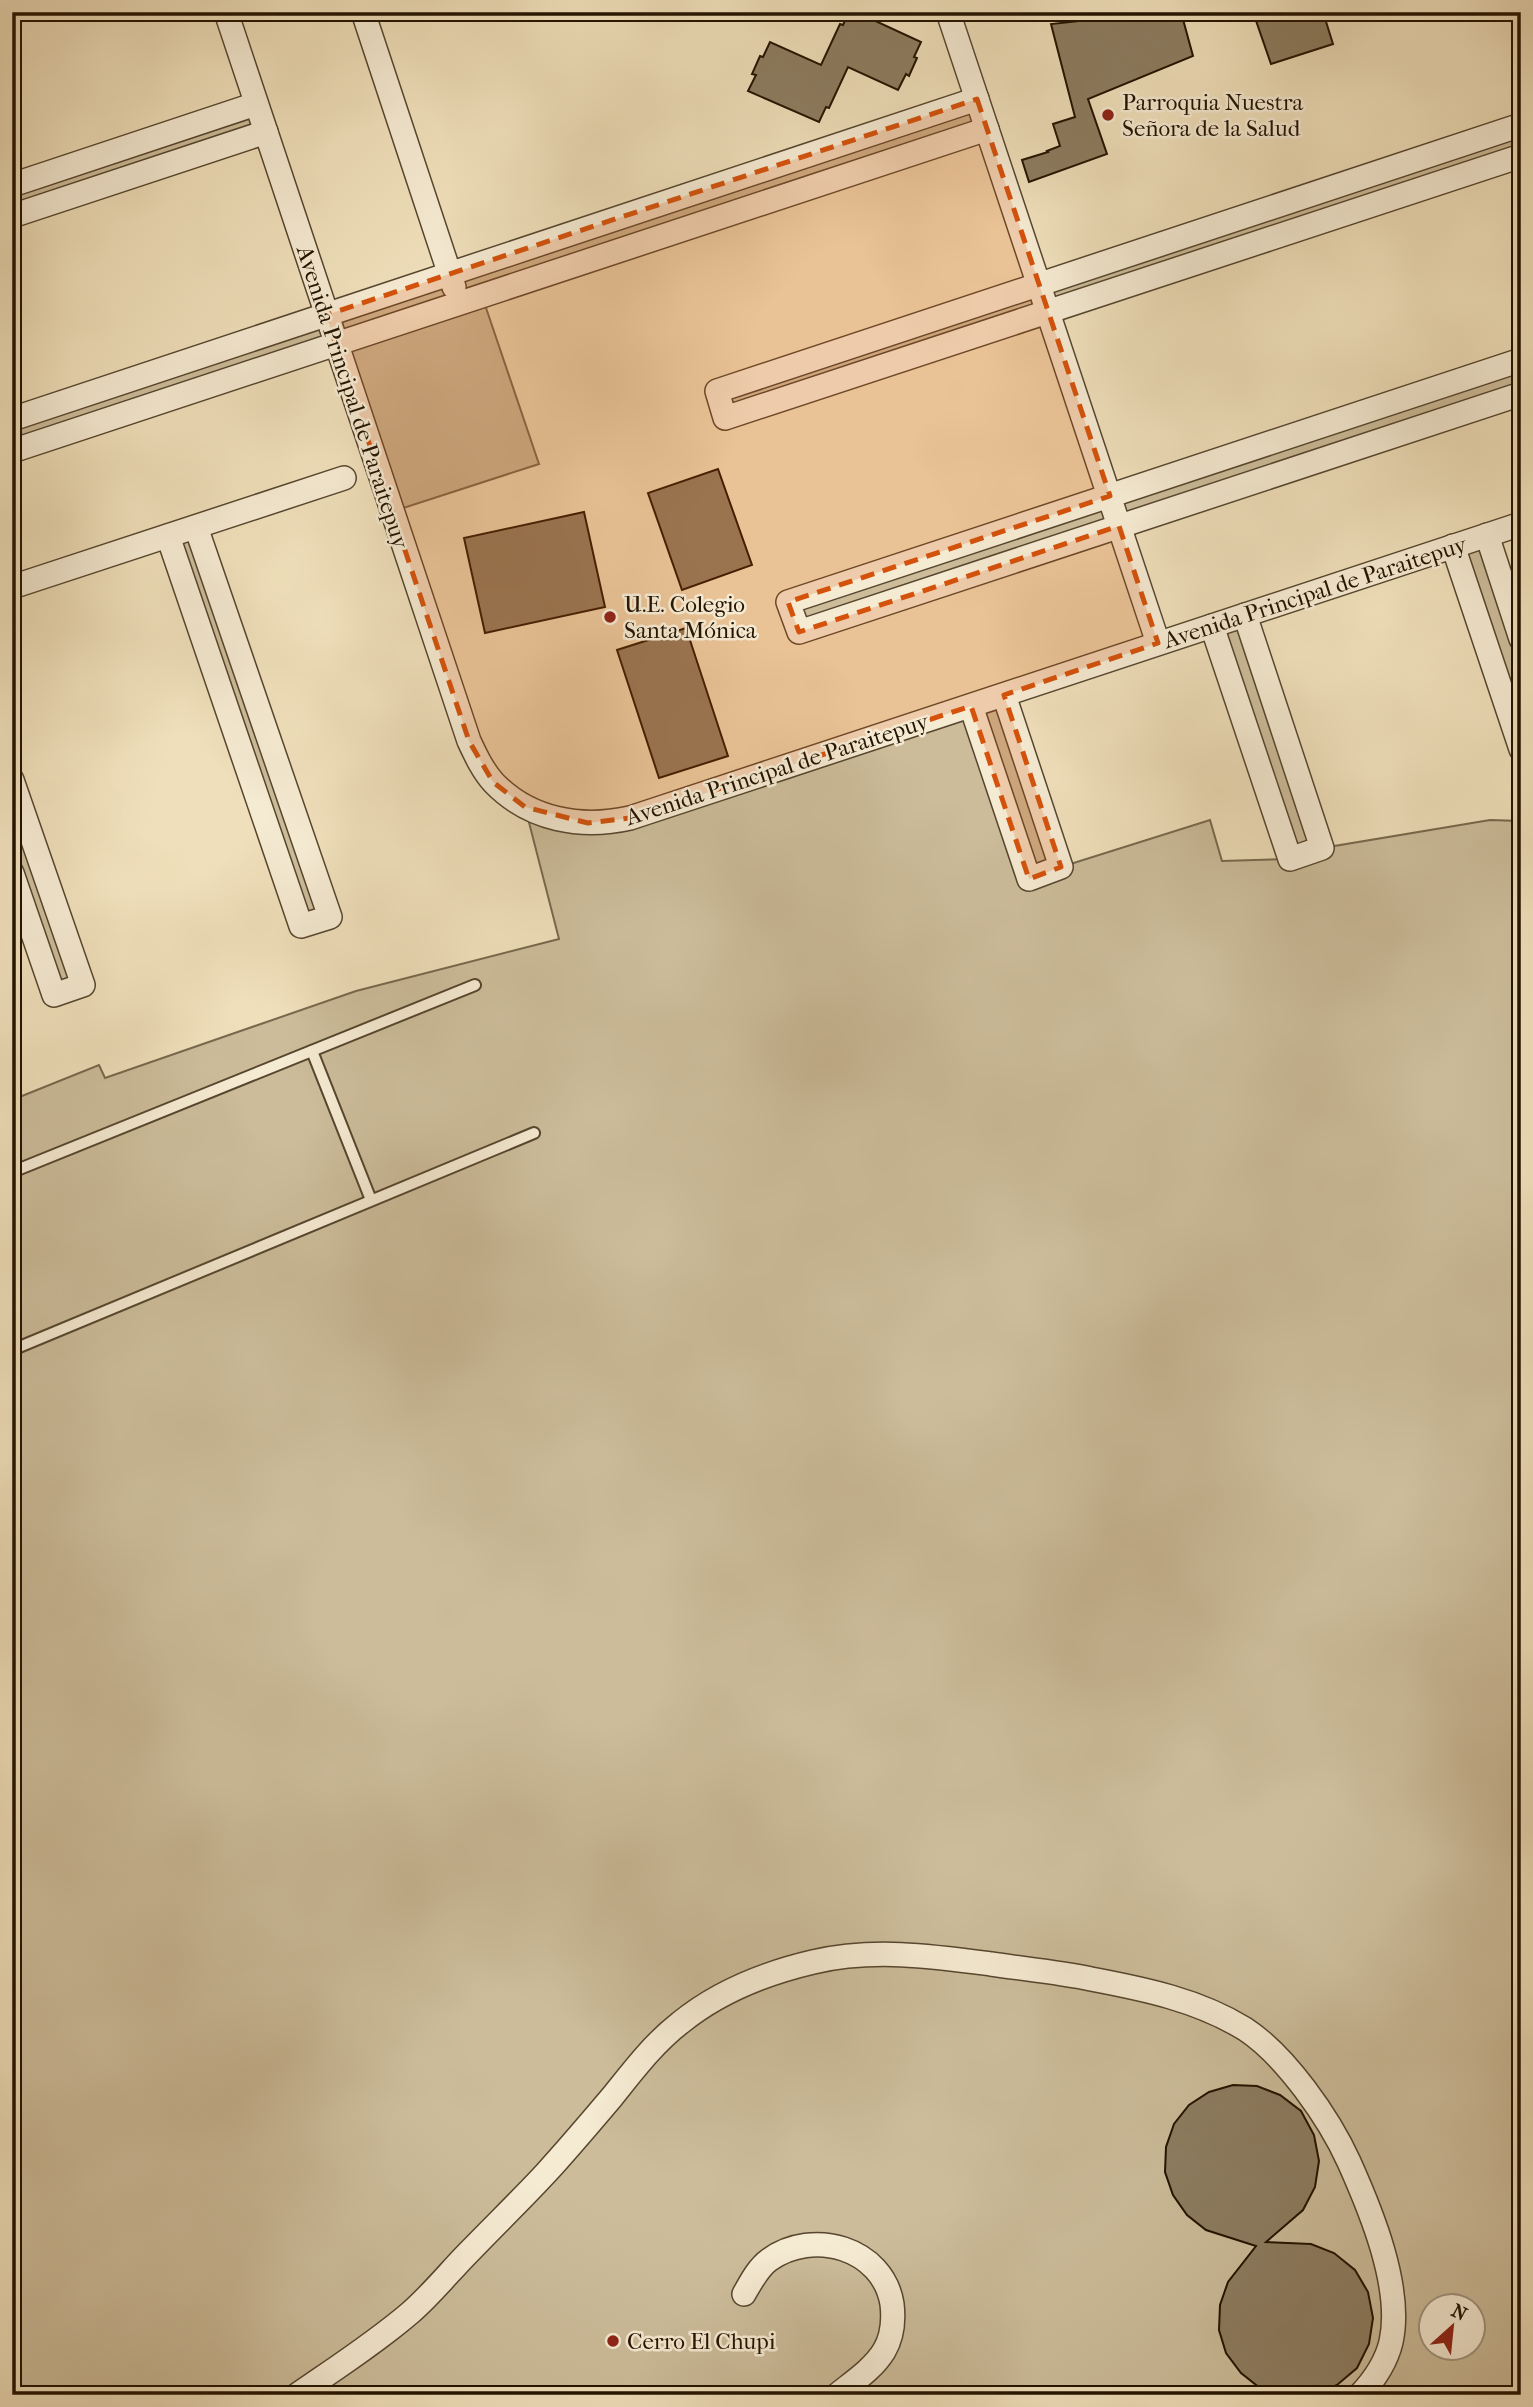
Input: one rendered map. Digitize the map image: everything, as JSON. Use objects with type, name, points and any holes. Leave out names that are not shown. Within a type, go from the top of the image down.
[{"type":"street","name":"Avenida Principal de Paraitepuy","points":[[226,12],[469,741],[493,782],[525,807],[544,815],[587,823],[608,823],[630,818],[1521,524]]},
{"type":"street","points":[[363,12],[459,303]]},
{"type":"street","points":[[948,12],[1158,643]]},
{"type":"street","points":[[12,419],[977,99]]},
{"type":"street","points":[[12,185],[256,104]]},
{"type":"street","points":[[1521,125],[717,391],[724,418],[1521,156]]},
{"type":"street","points":[[15,443],[335,344],[987,129]]},
{"type":"street","points":[[12,216],[266,132]]},
{"type":"street","points":[[654,206],[665,235]]},
{"type":"street","points":[[1521,360],[788,602],[799,632],[1521,394]]},
{"type":"street","points":[[12,587],[344,478]]},
{"type":"street","points":[[167,536],[301,926],[321,920],[330,917],[196,527]]},
{"type":"street","points":[[1487,535],[1521,639]]},
{"type":"street","points":[[1453,546],[1521,750]]},
{"type":"street","points":[[1212,626],[1290,859],[1322,848],[1245,615]]},
{"type":"street","points":[[971,706],[1029,879],[1061,867],[1004,695]]},
{"type":"street","points":[[12,780],[83,985],[54,995],[12,873]]},
{"type":"street","points":[[297,2395],[370,2345],[414,2309],[547,2173],[636,2065],[680,2022],[725,1993],[758,1978],[817,1961],[870,1954],[907,1954],[1074,1975],[1179,1998],[1247,2031],[1263,2044],[1322,2113],[1341,2146],[1374,2225],[1386,2267],[1391,2293],[1392,2337],[1381,2370],[1360,2395]]},
{"type":"street","points":[[744,2294],[767,2261],[799,2246],[819,2244],[839,2247],[872,2264],[884,2278],[891,2296],[894,2319],[891,2336],[884,2352],[870,2368],[837,2395]]},
{"type":"lane","points":[[12,1172],[475,985]]},
{"type":"lane","points":[[312,1051],[371,1200]]},
{"type":"lane","points":[[12,1350],[534,1133]]},
{"type":"highlighted area","points":[[977,99],[1110,496],[788,602],[799,632],[1119,526],[1158,643],[1004,695],[1061,867],[1029,879],[971,706],[630,818],[588,823],[525,807],[493,782],[469,741],[326,315]]},
{"type":"shaded area","points":[[977,99],[987,129],[482,296],[539,464],[391,512],[335,344],[12,451],[12,419]]},
{"type":"shaded area","points":[[256,104],[266,132],[12,216],[12,185]]},
{"type":"shaded area","points":[[1521,125],[1521,156],[725,418],[717,391]]},
{"type":"shaded area","points":[[1521,360],[1521,394],[799,632],[788,602]]},
{"type":"shaded area","points":[[196,527],[330,917],[301,926],[168,536]]},
{"type":"shaded area","points":[[1487,535],[1521,639],[1521,749],[1453,546]]},
{"type":"shaded area","points":[[1245,615],[1322,848],[1490,820],[1521,821],[1521,2395],[12,2395],[12,1100],[99,1065],[105,1078],[356,991],[559,939],[525,807],[587,823],[1004,695],[1061,867],[1210,820],[1222,861],[1289,859],[1212,626]]},
{"type":"shaded area","points":[[12,780],[83,985],[54,995],[12,873]]},
{"type":"building","points":[[849,12],[856,12],[921,42],[909,76],[906,74],[898,90],[848,67],[829,108],[826,107],[819,122],[748,91],[756,75],[752,74],[760,56],[763,57],[770,42],[821,65],[840,24],[843,25]]},
{"type":"building","points":[[1181,12],[1193,56],[1088,99],[1107,154],[1029,182],[1022,160],[1060,146],[1053,124],[1075,117],[1051,24]]},
{"type":"building","points":[[1253,12],[1323,12],[1333,44],[1271,64]]},
{"type":"building","points":[[718,469],[752,565],[682,590],[648,493]]},
{"type":"building","points":[[584,512],[605,607],[485,633],[464,538]]},
{"type":"building","points":[[686,628],[728,756],[659,778],[617,650]]},
{"type":"building","points":[[1233,2085],[1257,2086],[1280,2095],[1301,2111],[1314,2135],[1319,2161],[1315,2187],[1303,2210],[1266,2242],[1311,2244],[1334,2253],[1355,2270],[1368,2292],[1373,2318],[1369,2344],[1357,2368],[1337,2385],[1313,2395],[1282,2395],[1260,2388],[1241,2373],[1226,2353],[1219,2330],[1220,2305],[1228,2282],[1256,2246],[1206,2230],[1187,2215],[1173,2195],[1165,2172],[1166,2147],[1174,2124],[1189,2105],[1209,2092]]},
{"type":"place","name":"Parroquia Nuestra Señora de la Salud","points":[[1108,115]]},
{"type":"place","name":"U.E. Colegio Santa Mónica","points":[[610,617]]},
{"type":"place","name":"Cerro El Chupi","points":[[613,2341]]}]
